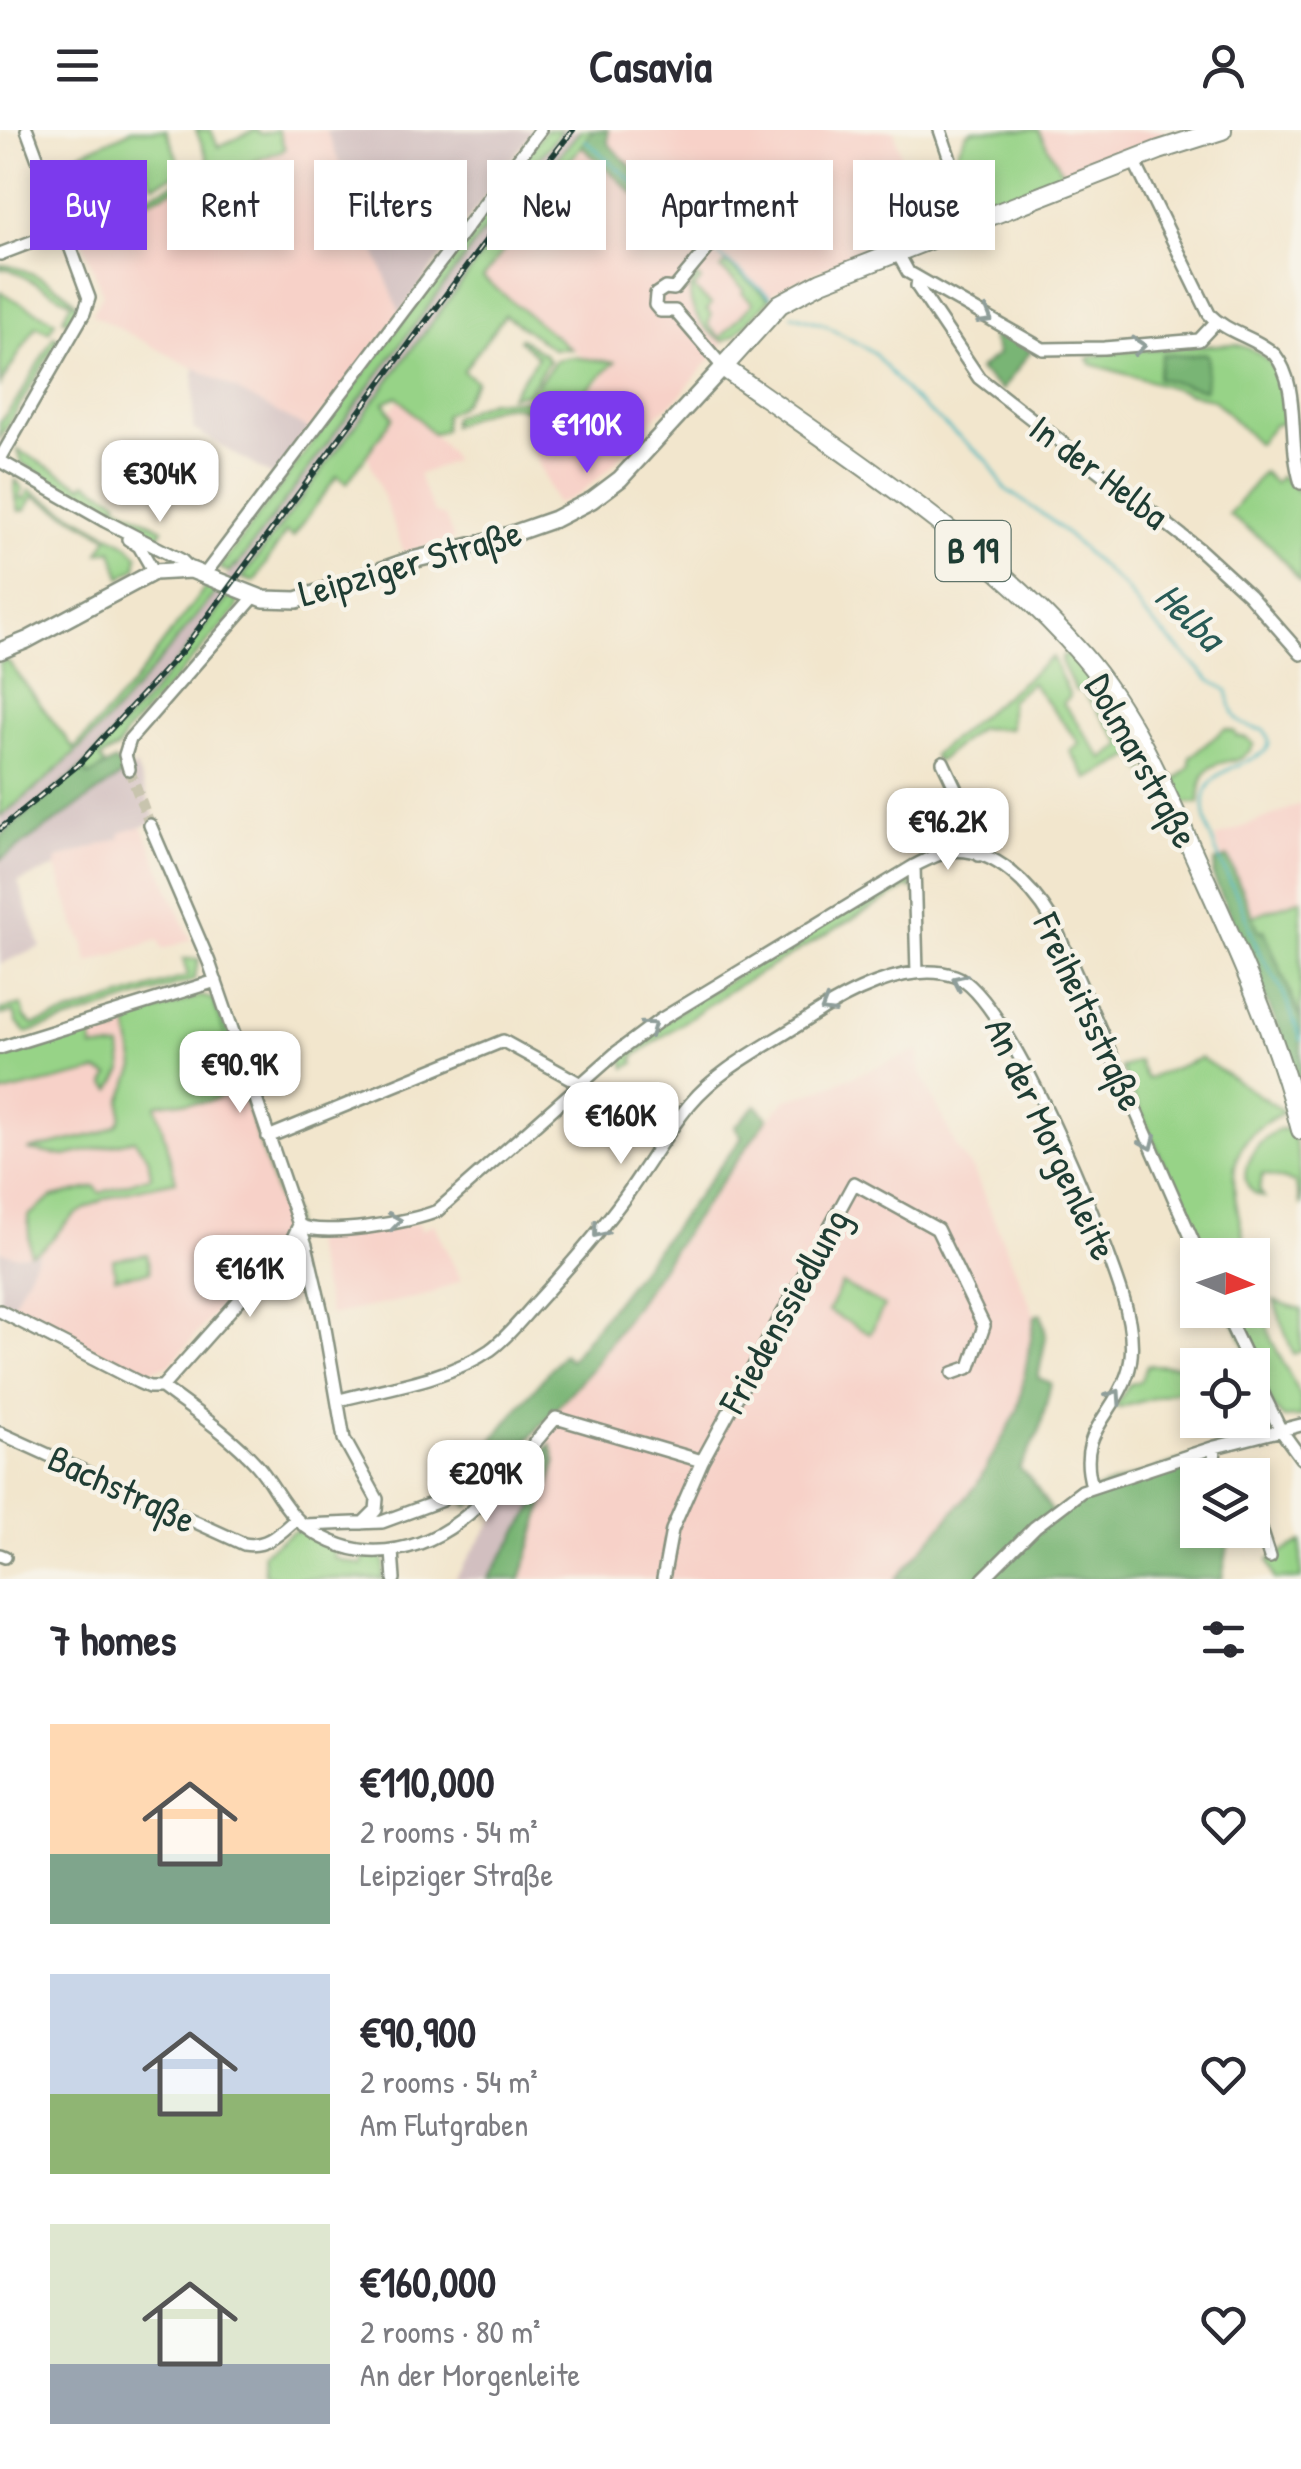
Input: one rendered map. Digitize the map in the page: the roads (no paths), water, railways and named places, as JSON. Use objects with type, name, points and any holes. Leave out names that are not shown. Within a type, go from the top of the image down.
[{"type":"main road","name":"Leipziger Straße","points":[[995,215],[1134,161],[1173,137],[1222,130]]},
{"type":"main road","name":"Leipziger Straße","points":[[0,651],[154,572],[198,572],[269,600],[297,600],[408,561],[492,541],[571,512],[620,478],[768,315],[793,296],[901,250]]},
{"type":"main road","name":"Dolmarstraße","points":[[723,366],[892,488],[986,562],[1052,622],[1096,673],[1150,758],[1220,912],[1276,1045],[1301,1130]]},
{"type":"street","points":[[27,130],[39,160]]},
{"type":"street","points":[[71,250],[89,298],[84,313],[0,460],[198,572],[540,130]]},
{"type":"street","points":[[940,130],[950,160]]},
{"type":"street","points":[[1134,161],[1188,277],[1216,322],[1270,351],[1286,369],[1296,395],[1293,442],[1301,483]]},
{"type":"street","points":[[0,254],[30,243]]},
{"type":"street","points":[[707,250],[674,289],[658,291],[654,301],[660,311],[675,311],[723,366]]},
{"type":"street","points":[[896,252],[908,272],[918,279],[1027,341],[1056,351],[1198,340],[1216,322]]},
{"type":"street","name":"In der Helba","points":[[918,279],[917,286],[972,371],[1199,549],[1248,595],[1301,654]]},
{"type":"street","points":[[674,289],[680,299],[675,311]]},
{"type":"street","points":[[106,521],[138,546],[154,572]]},
{"type":"street","points":[[129,770],[125,755],[130,739],[255,596]]},
{"type":"street","points":[[299,1225],[320,1231],[404,1220],[437,1211],[616,1052],[660,1020],[914,866],[952,851],[980,855],[977,834],[943,762]]},
{"type":"street","points":[[150,825],[216,980],[299,1225],[324,1317],[348,1451],[377,1499],[376,1510],[362,1523]]},
{"type":"street","name":"Freiheitsstraße","points":[[980,855],[1022,882],[1052,920],[1192,1238]]},
{"type":"street","points":[[914,866],[918,973]]},
{"type":"street","name":"An der Morgenleite","points":[[339,1400],[451,1371],[489,1350],[582,1251],[625,1197],[676,1121],[711,1081],[829,1005],[867,986],[918,973],[939,972],[964,980],[977,990],[1000,1023],[1049,1118],[1122,1293],[1131,1333],[1130,1367],[1092,1441],[1088,1468],[1092,1486]]},
{"type":"street","points":[[0,1048],[216,980]]},
{"type":"street","points":[[268,1137],[503,1040],[581,1084]]},
{"type":"street","name":"Friedenssiedlung","points":[[664,1579],[672,1530],[702,1462],[854,1183],[937,1229],[984,1326],[970,1367],[953,1373]]},
{"type":"street","points":[[162,1387],[291,1242],[299,1225]]},
{"type":"street","points":[[0,1310],[138,1382],[162,1387],[230,1437],[260,1468],[300,1522],[348,1548],[392,1550],[427,1542],[457,1525],[556,1418],[702,1462]]},
{"type":"street","points":[[1270,1407],[1301,1458]]},
{"type":"street","points":[[983,1579],[1062,1503],[1092,1486],[1216,1446],[1301,1425]]},
{"type":"street","name":"Bachstraße","points":[[0,1433],[244,1544],[260,1545],[300,1522]]},
{"type":"street","points":[[1215,1458],[1216,1446]]},
{"type":"street","points":[[300,1522],[382,1522],[442,1500]]},
{"type":"street","points":[[1267,1548],[1270,1557]]},
{"type":"street","points":[[392,1550],[394,1579]]},
{"type":"waterway","name":"Helba","points":[[585,140],[626,175]]},
{"type":"waterway","name":"Helba","points":[[714,251],[771,297]]},
{"type":"waterway","name":"Helba","points":[[792,315],[823,324],[873,352],[909,395],[988,461],[1004,488],[1052,521],[1126,589],[1144,614],[1211,681],[1227,690],[1241,723],[1264,730],[1269,743],[1265,751],[1213,780],[1205,795],[1205,815],[1258,950],[1282,990],[1301,1040]]},
{"type":"tunnel","points":[[129,769],[150,825]]},
{"type":"railway","points":[[0,829],[78,765],[182,651],[487,239],[573,130]]}]
